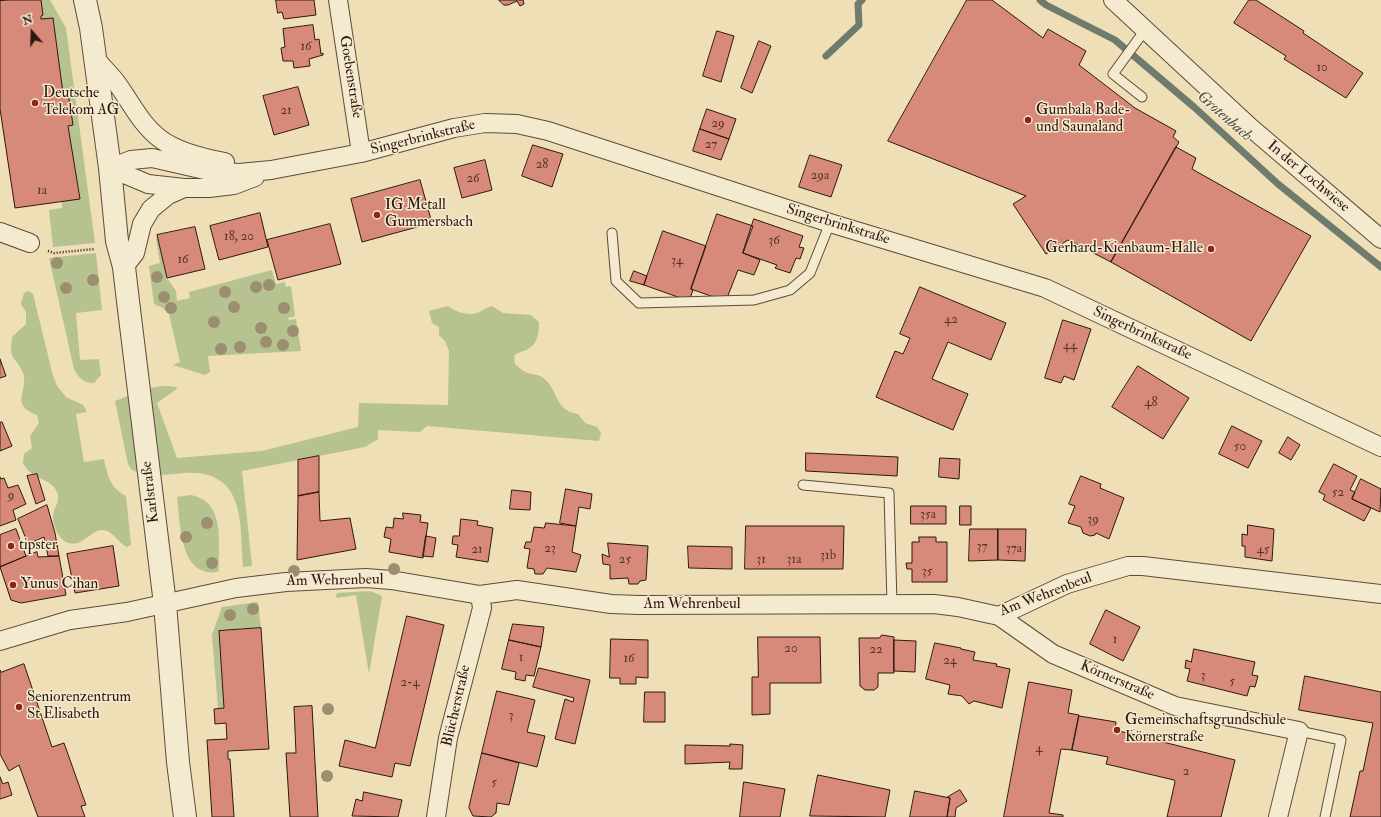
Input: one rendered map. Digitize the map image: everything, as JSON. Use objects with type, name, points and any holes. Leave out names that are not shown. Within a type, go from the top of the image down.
[{"type":"street","name":"Karlstraße","points":[[85,0],[96,59],[110,168],[116,241],[124,267],[165,604],[178,762],[185,817]]},
{"type":"street","name":"Goebenstraße","points":[[338,0],[361,153]]},
{"type":"street","name":"In der Lochwiese","points":[[1113,0],[1142,35],[1381,240]]},
{"type":"street","name":"Singerbrinkstraße","points":[[96,59],[116,82],[142,121],[159,138],[176,148],[207,158],[271,170]]},
{"type":"street","name":"Singerbrinkstraße","points":[[110,168],[131,160],[152,158],[210,171],[239,173],[271,170],[361,153],[454,128],[485,123],[516,124],[548,131],[830,223],[1045,288],[1381,447]]},
{"type":"street","name":"Singerbrinkstraße","points":[[110,168],[148,184],[184,188],[209,188],[234,185],[271,170]]},
{"type":"street","name":"Singerbrinkstraße","points":[[124,267],[135,253],[142,224],[151,209],[168,195],[184,188]]},
{"type":"street","points":[[0,232],[30,243]]},
{"type":"street","name":"Am Wehrenbeul","points":[[1,638],[70,620],[127,612],[236,588],[286,582],[366,578],[480,596],[517,590],[611,604],[640,606],[934,604],[999,616],[1067,584],[1128,566],[1144,566],[1381,594]]},
{"type":"street","name":"Blücherstraße","points":[[436,817],[448,738],[482,608],[480,596]]},
{"type":"street","name":"Körnerstraße","points":[[999,616],[1053,654],[1176,706],[1299,731]]},
{"type":"street","points":[[1278,817],[1299,731]]},
{"type":"lane","points":[[1142,35],[1113,74],[1142,97]]},
{"type":"lane","points":[[612,233],[616,281],[639,303],[754,300],[790,290],[810,273],[830,223]]},
{"type":"lane","points":[[803,485],[889,493],[892,604]]},
{"type":"lane","points":[[1299,731],[1341,740],[1325,817]]},
{"type":"path","points":[[54,253],[99,248]]},
{"type":"green space","points":[[41,0],[50,0],[66,28],[95,243],[53,247],[49,210],[62,208],[62,201],[80,199],[68,126],[73,125],[71,112],[66,113],[66,107],[70,106],[68,93],[63,93],[53,18],[41,19],[41,16],[43,15]]},
{"type":"green space","points":[[156,239],[158,239],[167,278],[176,291],[177,301],[190,298],[189,292],[272,270],[276,284],[285,282],[286,287],[291,286],[295,316],[288,318],[289,320],[296,319],[301,351],[208,356],[210,372],[205,375],[173,365],[180,362],[169,314],[163,308],[154,304],[149,266],[160,263]]},
{"type":"green space","points":[[96,253],[102,310],[76,313],[80,360],[99,359],[101,375],[94,383],[87,382],[82,379],[74,369],[49,258]]},
{"type":"green space","points":[[29,291],[33,294],[52,372],[57,386],[66,397],[83,405],[87,412],[76,414],[84,462],[104,459],[110,481],[117,490],[126,496],[131,545],[127,547],[112,534],[102,530],[93,533],[81,542],[72,544],[63,540],[56,530],[53,522],[53,515],[58,501],[58,495],[55,488],[34,475],[23,463],[24,454],[32,448],[30,436],[39,423],[37,415],[24,407],[22,403],[24,377],[21,368],[11,353],[11,348],[12,337],[26,324],[26,312],[21,304],[24,293]]},
{"type":"green space","points":[[448,306],[458,312],[473,314],[492,306],[503,313],[531,315],[539,322],[536,341],[531,347],[514,356],[515,364],[524,372],[539,375],[546,380],[564,408],[570,412],[578,414],[585,423],[597,427],[601,433],[599,441],[427,426],[420,432],[378,430],[378,439],[365,447],[242,471],[252,566],[243,567],[241,533],[236,502],[229,489],[219,480],[204,474],[144,474],[132,470],[128,464],[115,401],[154,387],[170,386],[178,388],[157,403],[177,458],[262,451],[358,427],[359,403],[448,405],[449,351],[445,341],[439,335],[439,327],[432,323],[429,311]]},
{"type":"green space","points":[[191,495],[202,499],[210,506],[215,514],[219,536],[219,571],[208,572],[196,567],[185,550],[180,528],[177,497]]},
{"type":"green space","points":[[370,591],[382,596],[369,674],[356,595],[337,598],[336,596],[337,593]]},
{"type":"green space","points":[[258,602],[261,628],[219,631],[224,708],[218,709],[212,635],[222,607]]},
{"type":"building","name":"Deutsche Telekom AG","points":[[41,0],[43,15],[41,16],[41,19],[53,18],[63,93],[68,93],[70,106],[66,107],[66,113],[71,112],[73,125],[68,126],[80,199],[15,208],[0,109],[0,1]]},
{"type":"building","points":[[276,0],[314,0],[316,15],[284,19],[282,12],[278,13]]},
{"type":"building","points":[[499,0],[523,0],[524,4],[520,6],[517,1],[504,5]]},
{"type":"building","name":"Gumbala Bade- und Saunaland","points":[[967,0],[992,0],[1043,38],[1048,29],[1086,51],[1079,65],[1135,108],[1176,131],[1173,137],[1179,142],[1111,262],[1068,240],[1046,254],[1013,204],[1026,196],[888,141]]},
{"type":"building","points":[[1249,0],[1256,0],[1304,31],[1303,33],[1363,73],[1346,98],[1284,59],[1286,56],[1234,23]]},
{"type":"building","points":[[313,25],[315,40],[319,39],[321,54],[323,53],[323,55],[309,59],[310,66],[294,68],[293,61],[283,61],[281,48],[285,47],[283,29]]},
{"type":"building","points":[[717,31],[734,36],[721,82],[703,76]]},
{"type":"building","points":[[759,41],[771,46],[752,93],[741,88]]},
{"type":"building","points":[[298,87],[309,125],[274,135],[263,96]]},
{"type":"building","points":[[707,109],[736,119],[729,139],[700,129]]},
{"type":"building","points":[[700,129],[729,139],[721,160],[693,151]]},
{"type":"building","points":[[533,145],[563,154],[552,187],[522,176]]},
{"type":"building","name":"Gerhard-Kienbaum-Halle","points":[[1176,147],[1196,158],[1192,169],[1311,236],[1251,341],[1111,262]]},
{"type":"building","points":[[810,155],[842,165],[831,197],[799,187]]},
{"type":"building","points":[[485,160],[492,190],[462,198],[454,168]]},
{"type":"building","points":[[420,180],[432,223],[362,242],[351,199]]},
{"type":"building","points":[[260,213],[268,247],[219,260],[210,226]]},
{"type":"building","points":[[717,214],[753,226],[743,253],[760,260],[754,275],[738,270],[727,298],[722,300],[691,289]]},
{"type":"building","points":[[754,219],[803,236],[799,247],[804,248],[800,259],[796,258],[790,273],[775,268],[777,265],[743,253]]},
{"type":"building","points":[[330,224],[341,264],[278,280],[267,240]]},
{"type":"building","points":[[195,227],[205,269],[167,278],[157,235]]},
{"type":"building","points":[[663,231],[706,246],[691,289],[693,290],[689,301],[644,285]]},
{"type":"building","points":[[634,271],[647,276],[644,285],[630,281]]},
{"type":"building","points":[[920,287],[1006,323],[991,360],[948,342],[932,379],[968,394],[953,430],[876,397],[895,351],[903,354],[910,338],[900,334]]},
{"type":"building","points":[[1063,320],[1091,329],[1074,380],[1064,376],[1061,383],[1045,378]]},
{"type":"building","points":[[0,359],[6,376],[0,378]]},
{"type":"building","points":[[1138,366],[1189,398],[1163,439],[1112,407]]},
{"type":"building","points":[[2,422],[12,446],[0,451],[0,423]]},
{"type":"building","points":[[1232,426],[1262,441],[1248,468],[1219,454]]},
{"type":"building","points":[[1288,437],[1300,445],[1291,460],[1279,453]]},
{"type":"building","points":[[806,453],[898,457],[897,476],[806,471]]},
{"type":"building","points":[[319,456],[319,492],[298,496],[298,460]]},
{"type":"building","points":[[940,458],[960,459],[959,479],[939,477]]},
{"type":"building","points":[[1334,464],[1357,476],[1350,490],[1355,492],[1352,499],[1371,508],[1364,521],[1323,500],[1325,495],[1319,492]]},
{"type":"building","points":[[37,474],[45,500],[36,504],[27,476]]},
{"type":"building","points":[[1081,476],[1101,484],[1100,488],[1124,498],[1109,539],[1096,533],[1095,535],[1090,536],[1083,533],[1081,527],[1068,523],[1075,506],[1069,504]]},
{"type":"building","points":[[0,477],[1,479],[4,478],[8,488],[18,485],[26,504],[13,510],[16,520],[0,526]]},
{"type":"building","points":[[1361,479],[1381,489],[1380,512],[1352,499]]},
{"type":"building","points":[[566,489],[592,494],[590,509],[579,507],[576,526],[560,523]]},
{"type":"building","points":[[512,490],[531,492],[530,510],[510,509]]},
{"type":"building","points":[[319,492],[320,521],[350,518],[356,549],[297,560],[298,496]]},
{"type":"building","points":[[47,505],[55,533],[59,556],[48,556],[44,537],[28,544],[18,519]]},
{"type":"building","points":[[911,506],[946,506],[946,524],[911,524]]},
{"type":"building","points":[[960,506],[971,506],[971,525],[960,525]]},
{"type":"building","points":[[403,513],[421,515],[420,522],[428,523],[423,558],[389,552],[391,539],[384,537],[386,527],[393,528],[394,518],[403,519]]},
{"type":"building","points":[[461,519],[478,521],[477,525],[493,528],[488,562],[456,557],[458,545],[452,544],[453,536],[459,536]]},
{"type":"building","points":[[546,523],[576,526],[572,552],[581,555],[576,572],[547,568],[543,574],[535,574],[534,569],[527,568],[530,549],[524,548],[526,542],[531,542],[534,527],[544,528]]},
{"type":"building","points":[[1248,525],[1274,529],[1272,561],[1245,557],[1245,546],[1242,546],[1242,534],[1247,535]]},
{"type":"building","points":[[746,526],[844,526],[843,569],[745,569]]},
{"type":"building","name":"tipster","points":[[16,529],[26,556],[0,567],[0,535]]},
{"type":"building","points":[[970,529],[998,529],[998,560],[969,561]]},
{"type":"building","points":[[998,529],[1026,529],[1025,561],[998,560]]},
{"type":"building","points":[[426,536],[436,538],[433,557],[423,556]]},
{"type":"building","points":[[919,537],[936,537],[936,542],[947,542],[947,582],[912,582],[912,569],[907,569],[906,563],[912,563],[912,542],[919,542]]},
{"type":"building","points":[[608,543],[648,546],[646,580],[640,581],[638,584],[629,584],[628,578],[610,579],[610,565],[603,564],[602,554],[609,557]]},
{"type":"building","points":[[113,546],[119,586],[75,593],[67,554]]},
{"type":"building","points":[[688,546],[732,547],[732,569],[689,568]]},
{"type":"building","points":[[37,552],[38,557],[59,556],[66,595],[21,603],[11,600],[0,567]]},
{"type":"building","points":[[1106,610],[1140,627],[1123,661],[1090,644]]},
{"type":"building","points":[[407,616],[444,625],[410,766],[395,763],[392,777],[339,766],[345,740],[375,748]]},
{"type":"building","points":[[513,624],[544,627],[541,647],[509,640]]},
{"type":"building","points":[[261,628],[269,749],[228,751],[228,759],[230,759],[234,817],[212,817],[207,740],[227,739],[226,723],[215,724],[214,709],[224,708],[219,631]]},
{"type":"building","points":[[882,635],[894,637],[894,673],[878,673],[878,687],[874,690],[865,690],[860,686],[859,638],[879,638]]},
{"type":"building","points":[[758,637],[820,637],[821,683],[770,683],[770,714],[752,715],[752,677],[758,677]]},
{"type":"building","points":[[611,639],[648,640],[648,678],[636,677],[636,684],[620,684],[620,678],[610,678]]},
{"type":"building","points":[[509,640],[541,647],[534,676],[526,675],[525,681],[515,679],[516,672],[502,669]]},
{"type":"building","points":[[894,640],[916,641],[915,672],[894,671]]},
{"type":"building","points":[[935,643],[975,652],[973,660],[997,664],[996,666],[1010,669],[1002,708],[974,701],[969,704],[962,696],[948,694],[950,685],[926,679]]},
{"type":"building","points":[[1194,649],[1255,662],[1252,675],[1258,676],[1255,687],[1250,686],[1247,696],[1187,681],[1190,669],[1185,668],[1186,660],[1191,662]]},
{"type":"building","name":"Seniorenzentrum St Elisabeth","points":[[24,664],[52,747],[64,743],[86,805],[81,806],[85,817],[38,817],[19,765],[9,771],[0,754],[0,670],[1,672]]},
{"type":"building","points":[[539,668],[590,680],[575,744],[555,739],[565,699],[573,702],[574,698],[533,687]]},
{"type":"building","points":[[1305,676],[1381,692],[1381,817],[1350,817],[1360,771],[1363,771],[1373,723],[1299,710]]},
{"type":"building","points":[[1029,682],[1072,690],[1068,713],[1079,715],[1072,750],[1061,749],[1049,813],[1063,815],[1063,817],[1004,817]]},
{"type":"building","points":[[497,691],[535,700],[527,732],[545,736],[537,767],[482,753]]},
{"type":"building","points":[[645,692],[665,692],[665,722],[644,722]]},
{"type":"building","points":[[312,706],[318,817],[290,817],[286,753],[296,753],[294,707]]},
{"type":"building","points":[[1079,716],[1116,722],[1115,730],[1235,760],[1221,817],[1167,817],[1175,782],[1174,780],[1106,764],[1108,757],[1072,750]]},
{"type":"building","points":[[730,744],[743,745],[742,769],[729,769],[730,762],[685,764],[685,745],[730,746]]},
{"type":"building","points":[[482,753],[519,763],[509,805],[497,803],[496,813],[491,817],[473,816],[469,808]]},
{"type":"building","points":[[818,775],[890,790],[885,817],[810,816]]},
{"type":"building","points":[[0,777],[3,784],[8,782],[12,795],[0,799]]},
{"type":"building","points":[[744,782],[785,789],[780,817],[740,817]]},
{"type":"building","points":[[960,790],[967,801],[956,808],[955,817],[947,817],[950,798],[948,797]]},
{"type":"building","points":[[915,791],[950,798],[947,817],[910,817]]},
{"type":"building","points":[[364,792],[402,800],[398,817],[352,816],[356,799],[362,801]]},
{"type":"waterway","points":[[826,56],[859,25],[858,4],[862,0]]},
{"type":"waterway","name":"Grotenbach","points":[[1040,0],[1046,5],[1115,40],[1194,107],[1278,184],[1381,267]]},
{"type":"place","name":"Deutsche Telekom AG","points":[[35,103]]},
{"type":"place","name":"Gumbala Bade- und Saunaland","points":[[1028,120]]},
{"type":"place","name":"IG Metall Gummersbach","points":[[377,215]]},
{"type":"place","name":"Gerhard-Kienbaum-Halle","points":[[1211,249]]},
{"type":"place","name":"tipster","points":[[11,546]]},
{"type":"place","name":"Yunus Cihan","points":[[13,585]]},
{"type":"place","name":"Seniorenzentrum St Elisabeth","points":[[19,707]]},
{"type":"place","name":"Gemeinschaftsgrundschule Körnerstraße","points":[[1117,730]]}]
